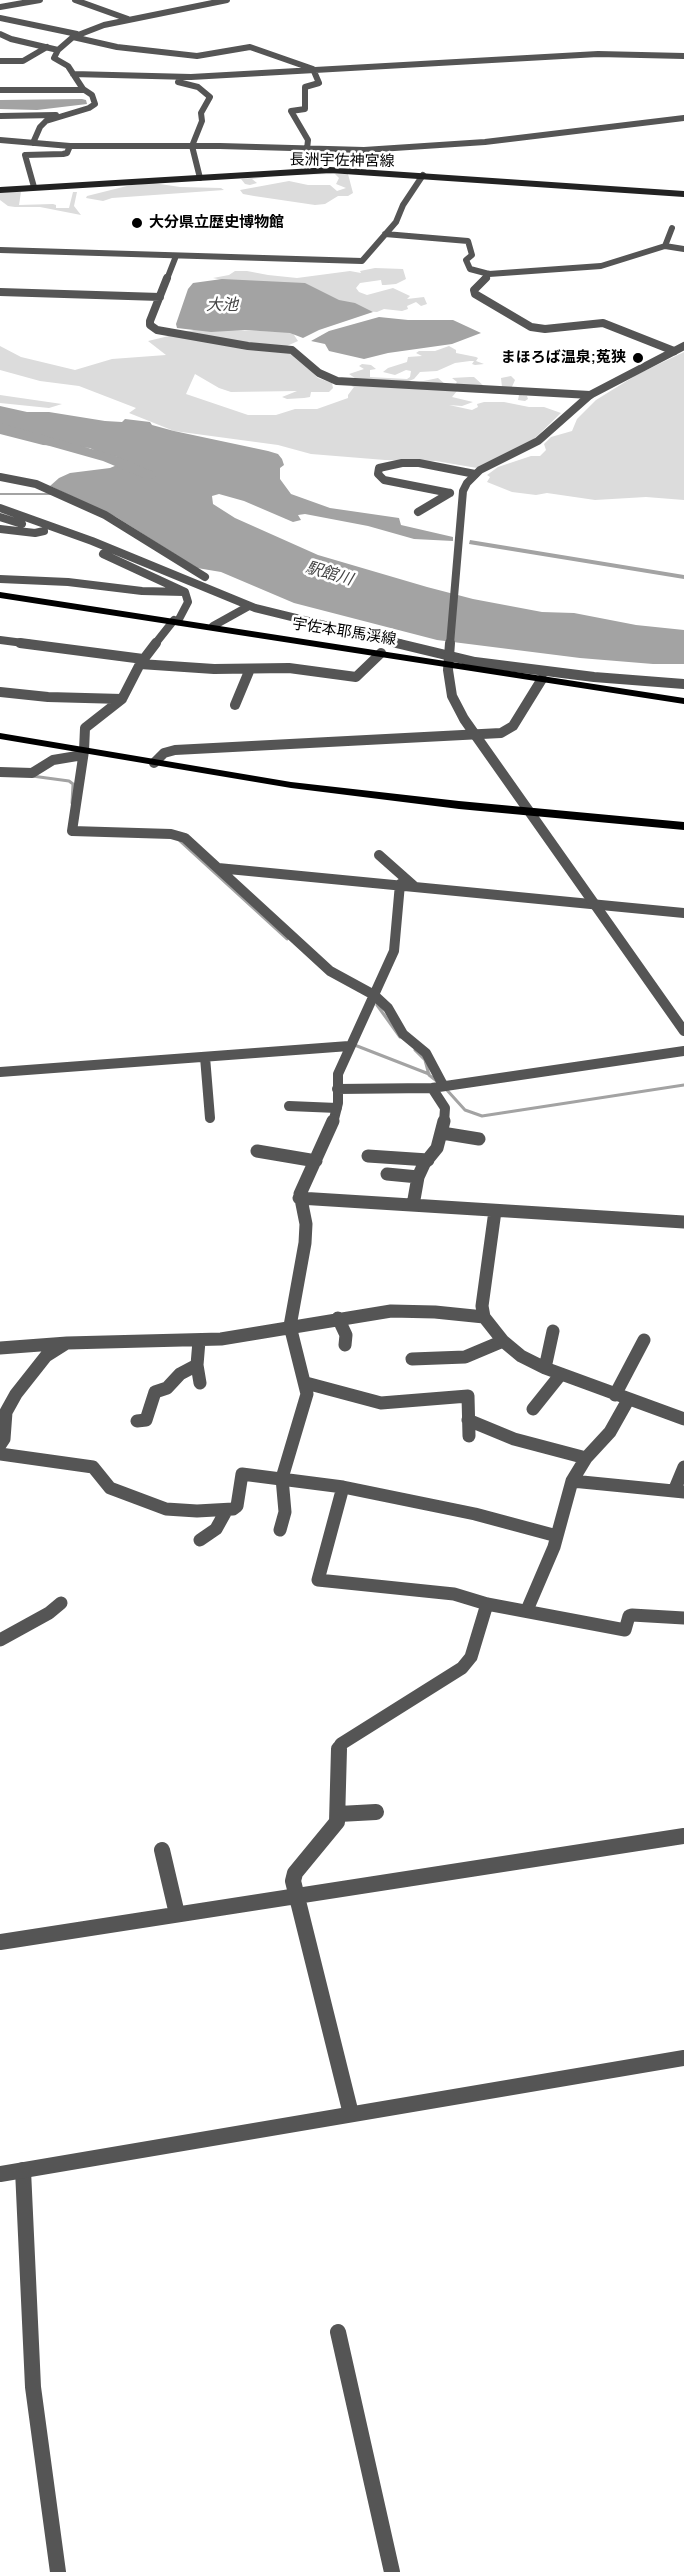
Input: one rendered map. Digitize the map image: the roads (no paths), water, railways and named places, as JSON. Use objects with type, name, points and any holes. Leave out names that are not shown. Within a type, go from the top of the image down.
[{"type":"main road","name":"長洲宇佐神宮線","points":[[0,189],[342,170],[684,194]]},
{"type":"main road","name":"宇佐本耶馬渓線","points":[[0,595],[176,620],[684,700]]},
{"type":"main road","points":[[0,729],[84,750]]},
{"type":"main road","points":[[0,736],[157,760],[322,789],[684,826]]},
{"type":"main road","points":[[529,809],[684,820]]},
{"type":"street","points":[[0,8],[40,0]]},
{"type":"street","points":[[75,0],[129,19]]},
{"type":"street","points":[[33,143],[42,124],[95,104],[92,95],[84,90],[68,66],[54,58],[58,50],[75,35],[129,19],[227,0]]},
{"type":"street","points":[[0,18],[117,47],[197,56],[250,47],[313,69],[319,82],[305,87],[304,109],[291,111],[309,140],[307,148]]},
{"type":"street","points":[[0,34],[10,39],[58,50]]},
{"type":"street","points":[[0,61],[23,61],[47,47]]},
{"type":"street","points":[[73,74],[197,77],[598,54],[684,56]]},
{"type":"street","points":[[136,75],[190,84],[208,93],[210,99],[201,113],[203,120],[192,146],[200,178]]},
{"type":"street","points":[[0,90],[84,90]]},
{"type":"street","points":[[0,116],[62,116]]},
{"type":"street","points":[[0,140],[70,146],[192,146],[341,150],[474,143],[684,118]]},
{"type":"street","points":[[34,188],[25,155],[63,154],[67,153],[70,146]]},
{"type":"street","points":[[341,150],[342,170]]},
{"type":"street","points":[[0,250],[362,261],[367,258],[398,219],[403,205],[423,175]]},
{"type":"street","points":[[665,246],[672,228]]},
{"type":"street","points":[[385,234],[468,241],[472,255],[466,260],[470,269],[489,274],[601,266],[665,246],[684,249]]},
{"type":"street","points":[[176,256],[150,323],[154,329],[248,346],[292,350],[319,373],[338,381],[590,395]]},
{"type":"street","points":[[489,274],[474,290],[475,294],[531,327],[545,329],[603,323],[674,351]]},
{"type":"street","points":[[0,292],[160,297]]},
{"type":"street","points":[[684,346],[590,395],[532,445],[475,474],[463,492],[448,670],[454,700],[475,735],[684,1031]]},
{"type":"street","points":[[418,512],[450,493],[384,480],[378,474],[379,468],[402,463],[419,463],[475,474]]},
{"type":"street","points":[[0,477],[36,484],[87,506],[205,577]]},
{"type":"street","points":[[0,508],[92,541],[249,606],[475,662],[640,682],[684,684]]},
{"type":"street","points":[[0,517],[44,531],[140,570],[185,592],[188,602],[141,662],[122,699],[115,708],[85,728],[72,831],[178,836],[190,842],[330,971],[374,995],[394,1015],[403,1034],[426,1053],[437,1086],[437,1093],[446,1112],[436,1148],[418,1177],[413,1205]]},
{"type":"street","points":[[0,529],[35,533],[44,531]]},
{"type":"street","points":[[0,579],[89,584],[149,592],[185,592]]},
{"type":"street","points":[[213,626],[249,606]]},
{"type":"street","points":[[0,640],[211,673],[289,668],[356,678],[381,653]]},
{"type":"street","points":[[235,705],[250,669]]},
{"type":"street","points":[[157,760],[164,753],[175,750],[501,733],[513,726],[542,679]]},
{"type":"street","points":[[597,687],[640,682]]},
{"type":"street","points":[[0,692],[48,697],[122,699]]},
{"type":"street","points":[[0,772],[32,774],[53,760],[84,750]]},
{"type":"street","points":[[379,855],[414,886]]},
{"type":"street","points":[[218,868],[684,913]]},
{"type":"street","points":[[280,1530],[285,1512],[282,1478],[307,1394],[290,1326],[305,1243],[306,1224],[299,1198],[337,1108],[338,1074],[394,951],[400,884]]},
{"type":"street","points":[[0,1072],[349,1046]]},
{"type":"street","points":[[337,1089],[437,1086],[684,1051]]},
{"type":"street","points":[[205,1056],[210,1118]]},
{"type":"street","points":[[289,1106],[337,1108]]},
{"type":"street","points":[[442,1133],[479,1138]]},
{"type":"street","points":[[257,1151],[316,1161]]},
{"type":"street","points":[[368,1156],[428,1160]]},
{"type":"street","points":[[387,1174],[418,1177]]},
{"type":"street","points":[[299,1198],[684,1222]]},
{"type":"street","points":[[495,1211],[482,1306],[484,1317],[503,1341],[521,1356],[545,1368],[684,1419]]},
{"type":"street","points":[[0,1348],[67,1343],[199,1341],[252,1335],[338,1318],[411,1311],[484,1317]]},
{"type":"street","points":[[338,1318],[346,1335],[345,1345]]},
{"type":"street","points":[[545,1368],[552,1331]]},
{"type":"street","points":[[527,1610],[550,1560],[572,1481],[586,1458],[610,1432],[644,1340]]},
{"type":"street","points":[[199,1341],[197,1365],[200,1383]]},
{"type":"street","points":[[412,1359],[465,1357],[503,1341]]},
{"type":"street","points":[[0,1445],[4,1439],[6,1412],[16,1394],[46,1356],[67,1343]]},
{"type":"street","points":[[137,1421],[146,1420],[155,1392],[167,1388],[180,1374],[197,1365]]},
{"type":"street","points":[[533,1409],[561,1374]]},
{"type":"street","points":[[306,1383],[381,1403],[468,1396],[469,1436]]},
{"type":"street","points":[[468,1420],[514,1439],[586,1458]]},
{"type":"street","points":[[0,1454],[93,1467],[110,1488],[166,1509],[226,1511],[237,1506],[242,1474],[343,1487],[475,1514],[557,1536]]},
{"type":"street","points":[[572,1481],[679,1491],[684,1467]]},
{"type":"street","points":[[343,1487],[318,1580],[454,1594],[487,1604],[527,1610],[593,1626],[625,1630],[629,1616],[632,1615],[684,1618]]},
{"type":"street","points":[[200,1540],[216,1529],[226,1511]]},
{"type":"street","points":[[0,1640],[49,1613],[61,1603]]},
{"type":"street","points":[[351,2114],[293,1881],[295,1873],[337,1822],[339,1814],[337,1752],[341,1744],[462,1668],[471,1657],[487,1604]]},
{"type":"street","points":[[339,1814],[376,1812]]},
{"type":"street","points":[[0,1942],[684,1836]]},
{"type":"street","points":[[162,1850],[177,1914]]},
{"type":"street","points":[[0,2174],[684,2058]]},
{"type":"street","points":[[23,2170],[33,2387],[58,2572]]},
{"type":"street","points":[[338,2332],[392,2572]]},
{"type":"water","points":[[0,100],[86,100],[87,104],[37,110],[0,109]]},
{"type":"water","name":"大池","points":[[222,279],[305,283],[339,300],[355,303],[373,312],[319,330],[303,338],[290,333],[245,330],[211,332],[177,328],[176,324],[188,289],[193,283]]},
{"type":"water","points":[[379,317],[408,320],[453,320],[481,333],[452,344],[388,353],[364,359],[329,351],[325,344],[311,341],[329,331]]},
{"type":"water","points":[[0,406],[27,412],[49,412],[105,421],[122,422],[125,419],[150,422],[152,425],[174,431],[278,454],[284,465],[280,468],[280,479],[291,494],[330,508],[399,518],[401,525],[453,537],[453,541],[414,539],[368,526],[305,514],[298,515],[301,520],[293,522],[244,501],[219,494],[212,496],[213,504],[235,518],[318,555],[427,587],[473,599],[542,612],[574,613],[636,625],[684,630],[684,664],[580,658],[437,640],[294,603],[221,572],[197,568],[116,517],[50,486],[59,478],[70,473],[117,465],[119,460],[117,457],[101,454],[90,448],[43,445],[0,434]]},
{"type":"water","points":[[470,540],[684,575],[684,579],[469,544]]},
{"type":"waterway","name":"駅館川","points":[[0,427],[108,458],[149,475]]},
{"type":"waterway","points":[[0,494],[54,494]]},
{"type":"waterway","points":[[32,776],[69,781],[73,784],[72,803]]},
{"type":"waterway","points":[[180,841],[287,939]]},
{"type":"waterway","points":[[377,1005],[400,1037]]},
{"type":"waterway","points":[[352,1044],[429,1074]]},
{"type":"waterway","points":[[415,1050],[425,1060],[429,1074]]},
{"type":"waterway","points":[[429,1074],[438,1082]]},
{"type":"waterway","points":[[446,1089],[465,1110],[482,1116],[684,1085]]},
{"type":"place","name":"大分県立歴史博物館","points":[[137,223]]},
{"type":"place","name":"まほろば温泉;菟狭","points":[[638,358]]}]
